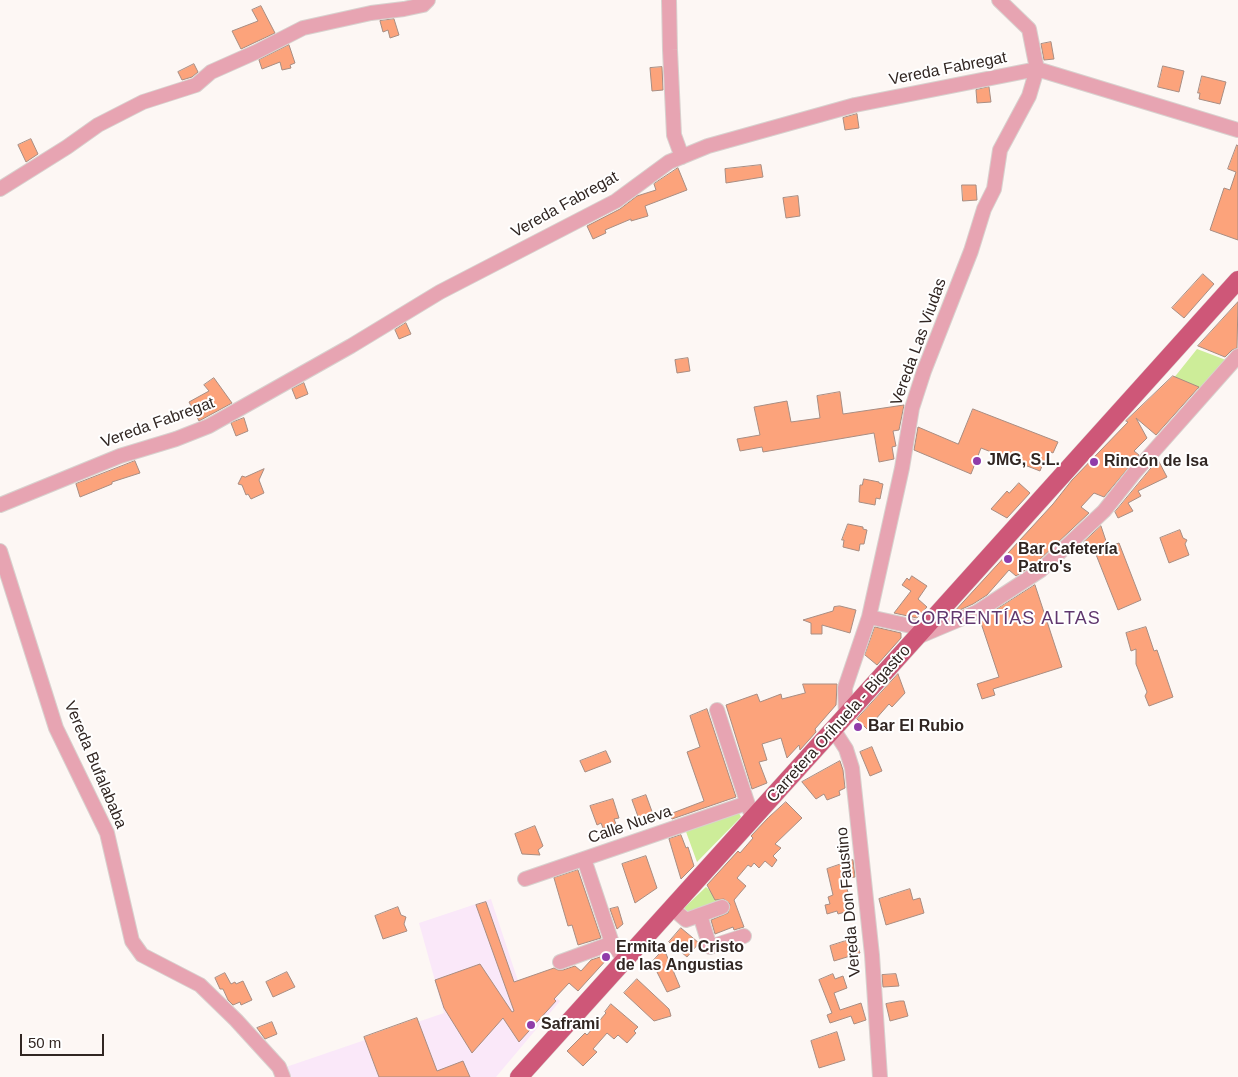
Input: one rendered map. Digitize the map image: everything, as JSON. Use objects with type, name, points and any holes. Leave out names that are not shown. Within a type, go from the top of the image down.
[{"type":"main road","name":"Carretera Orihuela - Bigastro","points":[[519,1077],[672,908],[750,811],[846,716],[1238,280]]},
{"type":"street","points":[[0,189],[98,125],[143,102],[196,85],[211,72],[303,28],[371,13],[423,5],[428,0]]},
{"type":"street","points":[[670,0],[674,134],[682,156]]},
{"type":"street","name":"Vereda Las Viudas","points":[[846,716],[845,688],[869,617],[902,468],[912,408],[924,371],[971,251],[984,209],[994,189],[1000,150],[1029,96],[1037,69],[1028,28],[999,0]]},
{"type":"street","name":"Vereda Fabregat","points":[[0,505],[120,456],[176,439],[210,426],[440,292],[616,201],[669,162],[708,146],[855,105],[1037,69],[1238,130]]},
{"type":"street","points":[[869,617],[922,632],[977,612],[1041,570],[1104,511],[1135,472],[1238,356]]},
{"type":"street","name":"Vereda Bufalababa","points":[[0,551],[56,728],[107,833],[132,941],[142,956],[200,984],[279,1067],[283,1077]]},
{"type":"street","points":[[717,710],[750,811]]},
{"type":"street","name":"Vereda Don Faustino","points":[[833,729],[846,749],[852,768],[872,954],[879,1076]]},
{"type":"street","name":"Calle Nueva","points":[[525,879],[584,859],[750,811]]},
{"type":"street","points":[[584,859],[612,943],[625,960]]},
{"type":"street","points":[[672,908],[686,920],[722,907]]},
{"type":"street","points":[[700,915],[710,947],[744,936]]},
{"type":"street","points":[[560,962],[612,943]]},
{"type":"shaded area","points":[[491,899],[518,981],[533,976],[560,1001],[496,1077],[288,1077],[286,1067],[444,1013],[419,923]]},
{"type":"green space","points":[[1197,349],[1226,360],[1201,390],[1173,379]]},
{"type":"green space","points":[[737,809],[741,817],[697,862],[685,829]]},
{"type":"green space","points":[[706,887],[724,903],[692,915],[684,908]]},
{"type":"building","points":[[261,6],[275,33],[241,49],[232,31],[258,21],[252,10]]},
{"type":"building","points":[[394,19],[399,35],[390,38],[388,30],[383,32],[380,21]]},
{"type":"building","points":[[1051,42],[1054,59],[1044,60],[1041,44]]},
{"type":"building","points":[[289,45],[295,63],[290,65],[291,68],[282,70],[280,62],[262,69],[259,60]]},
{"type":"building","points":[[194,64],[198,72],[192,77],[182,80],[178,72]]},
{"type":"building","points":[[1163,66],[1184,71],[1179,92],[1158,87]]},
{"type":"building","points":[[662,67],[663,90],[652,91],[650,68]]},
{"type":"building","points":[[1202,76],[1226,82],[1220,104],[1199,99],[1200,93],[1198,93]]},
{"type":"building","points":[[989,87],[991,102],[977,103],[976,90]]},
{"type":"building","points":[[857,114],[859,128],[845,130],[843,118]]},
{"type":"building","points":[[31,139],[38,154],[26,162],[18,145]]},
{"type":"building","points":[[1237,145],[1238,240],[1210,230],[1224,188],[1230,190],[1236,172],[1228,169]]},
{"type":"building","points":[[761,165],[763,177],[726,183],[725,169]]},
{"type":"building","points":[[678,168],[687,190],[645,206],[648,216],[631,221],[631,219],[605,230],[606,233],[593,239],[587,226],[620,209],[637,196],[656,190],[654,184]]},
{"type":"building","points":[[962,185],[976,185],[977,200],[963,201]]},
{"type":"building","points":[[798,196],[800,216],[786,218],[783,198]]},
{"type":"building","points":[[1203,274],[1214,284],[1184,318],[1172,308]]},
{"type":"building","points":[[1238,302],[1237,348],[1225,357],[1198,346]]},
{"type":"building","points":[[406,323],[411,334],[399,339],[395,330]]},
{"type":"building","points":[[688,358],[690,371],[677,373],[675,360]]},
{"type":"building","points":[[1173,376],[1199,387],[1156,435],[1136,418],[1147,438],[1134,451],[1139,455],[1104,497],[1094,493],[1081,507],[1089,513],[1036,563],[1016,576],[1009,570],[987,595],[953,613],[1053,504],[1072,480],[1128,422],[1126,421]]},
{"type":"building","points":[[214,378],[232,403],[199,421],[189,402],[209,391],[204,385]]},
{"type":"building","points":[[304,383],[308,394],[296,399],[292,389]]},
{"type":"building","points":[[840,392],[843,414],[904,405],[899,430],[893,431],[896,446],[892,447],[894,459],[879,462],[874,433],[763,452],[762,447],[740,451],[737,439],[760,435],[754,407],[787,401],[791,422],[820,418],[817,396]]},
{"type":"building","points":[[973,409],[1058,442],[1053,453],[1051,452],[1047,462],[1044,461],[1040,471],[981,448],[971,474],[914,450],[918,427],[958,444]]},
{"type":"building","points":[[244,418],[248,431],[236,436],[231,423]]},
{"type":"building","points":[[1158,460],[1167,477],[1138,491],[1141,496],[1128,503],[1133,511],[1118,518],[1115,512]]},
{"type":"building","points":[[135,461],[140,473],[112,482],[112,484],[80,497],[76,484]]},
{"type":"building","points":[[264,469],[259,480],[264,493],[251,499],[248,494],[246,495],[242,485],[238,484],[242,476],[245,477]]},
{"type":"building","points":[[864,479],[883,484],[880,499],[876,498],[875,505],[859,502],[860,485],[862,485]]},
{"type":"building","points":[[1019,483],[1030,493],[1007,518],[991,509],[1007,491],[1009,493]]},
{"type":"building","points":[[848,524],[863,527],[863,529],[867,530],[864,544],[860,544],[859,551],[843,547],[844,540],[842,540]]},
{"type":"building","points":[[1101,526],[1108,547],[1119,543],[1141,600],[1118,610],[1095,552],[1089,554],[1084,542]]},
{"type":"building","points":[[1180,530],[1183,538],[1187,540],[1185,544],[1189,555],[1169,563],[1160,538]]},
{"type":"building","points":[[912,576],[927,586],[918,599],[927,607],[917,618],[894,613],[911,591],[902,585],[907,578],[909,580]]},
{"type":"building","points":[[1035,585],[1062,667],[993,689],[995,695],[982,699],[977,684],[999,677],[980,620]]},
{"type":"building","points":[[840,606],[856,610],[850,633],[822,625],[822,634],[811,634],[811,623],[803,620],[833,611],[834,607]]},
{"type":"building","points":[[875,627],[901,633],[901,638],[877,665],[865,655]]},
{"type":"building","points":[[1146,627],[1154,651],[1157,650],[1173,697],[1149,706],[1145,696],[1147,692],[1136,664],[1136,649],[1131,651],[1126,633]]},
{"type":"building","points":[[898,674],[905,693],[892,707],[889,704],[867,729],[857,719]]},
{"type":"building","points":[[803,684],[837,684],[836,705],[800,750],[799,745],[787,758],[781,738],[762,744],[767,760],[759,762],[767,783],[752,789],[726,705],[757,694],[760,702],[781,694],[782,699],[805,693]]},
{"type":"building","points":[[707,709],[736,797],[672,819],[670,814],[704,801],[687,752],[700,747],[690,716]]},
{"type":"building","points":[[872,747],[882,771],[870,776],[860,752]]},
{"type":"building","points":[[606,751],[611,762],[585,772],[580,761]]},
{"type":"building","points":[[840,761],[845,788],[839,791],[840,795],[827,800],[824,794],[816,799],[802,782]]},
{"type":"building","points":[[646,795],[654,817],[640,822],[632,800]]},
{"type":"building","points":[[613,799],[619,818],[614,819],[616,824],[603,828],[601,823],[597,825],[590,806]]},
{"type":"building","points":[[786,802],[802,818],[775,844],[781,848],[773,856],[777,860],[772,867],[765,861],[759,868],[754,863],[751,867],[748,865],[737,878],[746,886],[734,900],[744,927],[734,930],[733,927],[715,934],[711,920],[728,913],[730,904],[724,899],[715,900],[707,885],[738,851],[740,853],[753,838],[751,836],[768,818]]},
{"type":"building","points":[[535,826],[543,846],[538,850],[540,855],[522,854],[515,834]]},
{"type":"building","points":[[681,835],[686,848],[688,847],[694,866],[681,879],[669,839]]},
{"type":"building","points":[[646,856],[657,888],[635,903],[622,864]]},
{"type":"building","points":[[853,860],[855,877],[844,879],[851,902],[848,906],[849,911],[838,914],[837,911],[827,914],[825,905],[830,904],[828,897],[833,895],[827,869]]},
{"type":"building","points":[[578,870],[601,938],[578,945],[572,925],[568,926],[554,878]]},
{"type":"building","points":[[910,889],[913,900],[920,898],[924,913],[886,925],[879,899]]},
{"type":"building","points":[[486,902],[514,982],[554,968],[563,970],[575,966],[581,971],[591,960],[606,955],[609,957],[578,991],[569,983],[554,999],[556,1001],[519,1042],[503,1018],[472,1053],[444,1008],[435,980],[480,964],[512,1012],[514,1011],[476,905]]},
{"type":"building","points":[[398,907],[401,915],[406,917],[404,924],[407,931],[383,939],[375,916]]},
{"type":"building","points":[[618,907],[623,924],[617,929],[610,909]]},
{"type":"building","points":[[681,928],[699,943],[687,957],[669,942]]},
{"type":"building","points":[[855,938],[860,953],[834,961],[830,946]]},
{"type":"building","points":[[664,949],[680,987],[667,992],[652,962]]},
{"type":"building","points":[[287,972],[295,987],[273,997],[266,982]]},
{"type":"building","points":[[225,973],[231,984],[243,981],[252,1000],[241,1005],[240,1002],[233,1005],[228,1000],[215,978]]},
{"type":"building","points":[[833,974],[835,979],[843,976],[847,988],[834,993],[840,1010],[861,1003],[866,1020],[854,1024],[851,1016],[830,1023],[827,1015],[832,1013],[819,980]]},
{"type":"building","points":[[896,974],[899,986],[883,987],[882,975]]},
{"type":"building","points":[[637,979],[669,1009],[671,1016],[654,1021],[624,993]]},
{"type":"building","points":[[904,1001],[908,1016],[890,1021],[886,1004]]},
{"type":"building","points":[[611,1004],[638,1027],[634,1031],[636,1033],[627,1043],[618,1035],[614,1039],[607,1033],[593,1049],[597,1052],[583,1066],[567,1051],[585,1033],[587,1035],[606,1013]]},
{"type":"building","points":[[417,1018],[437,1071],[463,1061],[470,1077],[379,1077],[364,1037]]},
{"type":"building","points":[[272,1022],[277,1034],[265,1039],[257,1028]]},
{"type":"building","points":[[837,1032],[845,1060],[819,1068],[811,1041]]},
{"type":"place","name":"JMG, S.L.","points":[[977,461]]},
{"type":"place","name":"Rincón de Isa","points":[[1094,462]]},
{"type":"place","name":"Bar Cafetería Patro's","points":[[1008,559]]},
{"type":"place","name":"Bar El Rubio","points":[[858,727]]},
{"type":"place","name":"Ermita del Cristo de las Angustias","points":[[606,957]]},
{"type":"place","name":"Saframi","points":[[531,1025]]},
{"type":"district","name":"CORRENTÍAS ALTAS","points":[[1004,619]]}]
